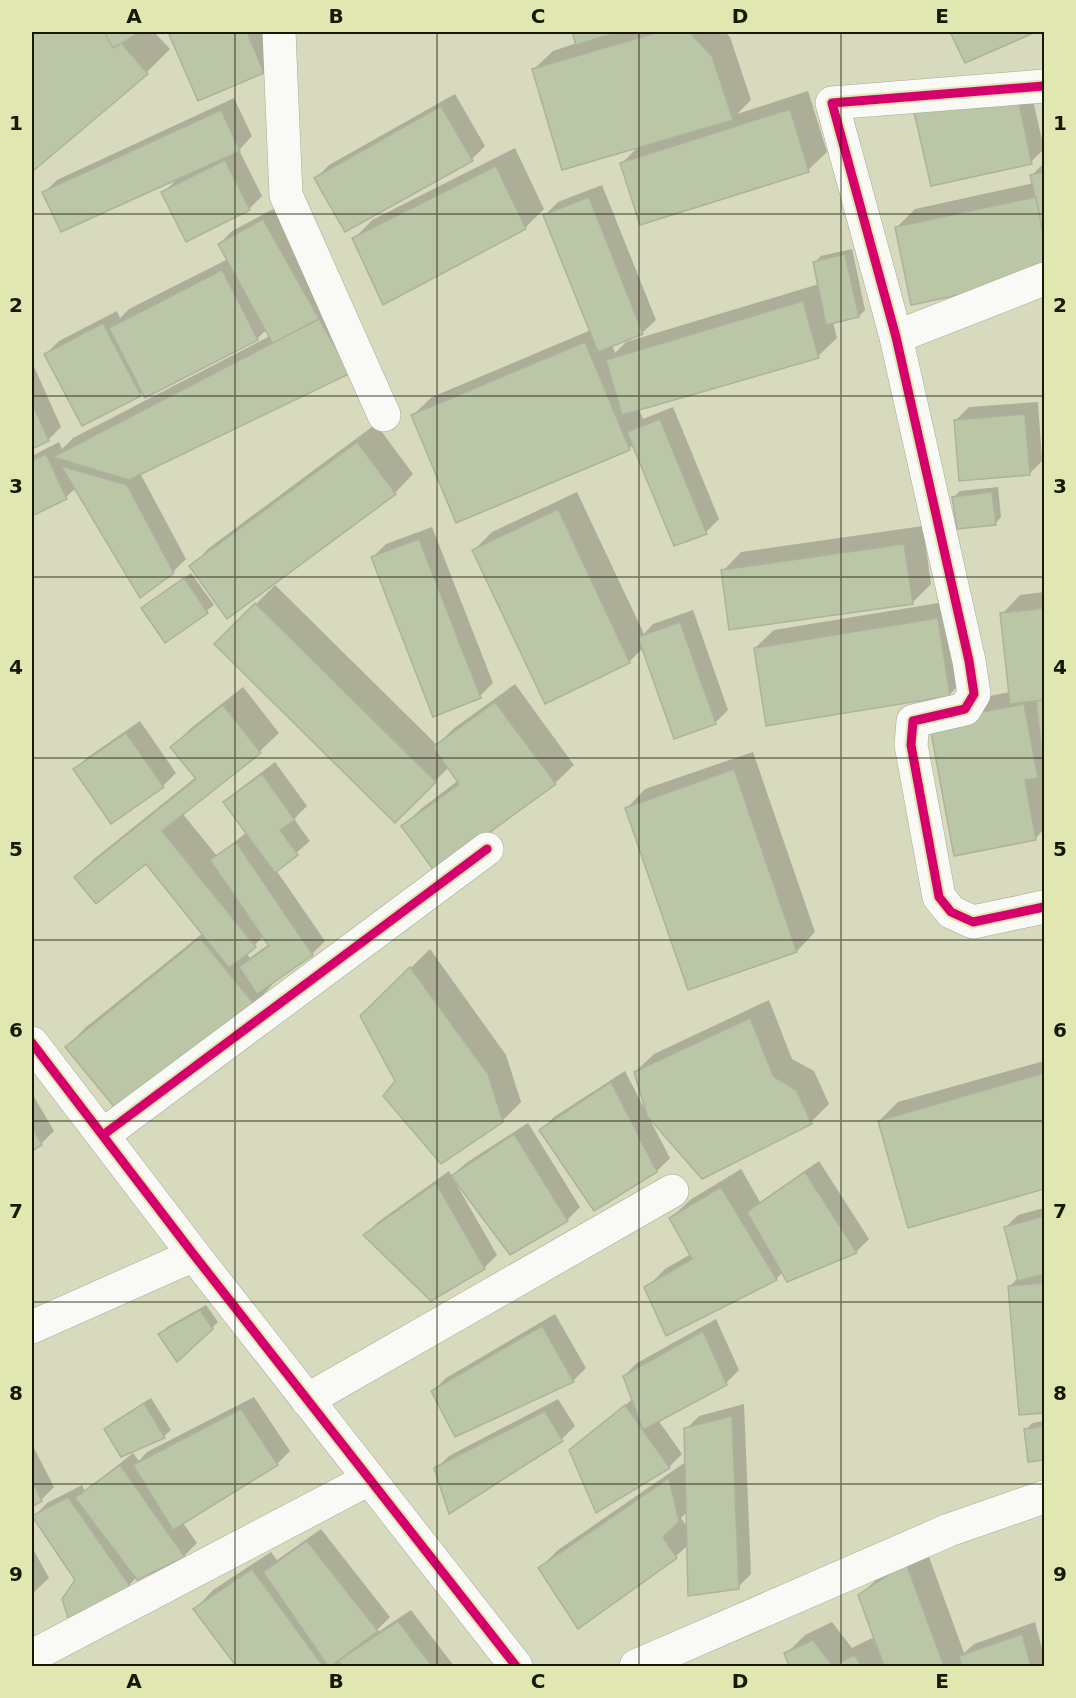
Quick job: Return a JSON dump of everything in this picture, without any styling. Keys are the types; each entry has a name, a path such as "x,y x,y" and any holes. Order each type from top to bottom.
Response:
{"street":[{"path":"279,32 286,195 384,415"},
{"path":"1044,86 832,103 896,337 969,662 974,694 965,709 914,721 911,745 939,897 951,912 973,922 1044,907"},
{"path":"896,337 1044,279"},
{"path":"103,1136 487,849"},
{"path":"32,1043 194,1255 516,1666"},
{"path":"307,1400 672,1191"},
{"path":"32,1327 194,1255"},
{"path":"32,1656 369,1479"},
{"path":"636,1666 949,1530 1044,1497"}],"building":[{"path":"32,32 112,32 148,74 32,172"},
{"path":"104,32 141,32 113,48"},
{"path":"168,32 247,32 264,73 198,101"},
{"path":"572,32 618,32 576,45"},
{"path":"659,32 689,32 712,56 733,120 562,170 532,69"},
{"path":"950,32 1036,32 965,63"},
{"path":"1016,90 1032,164 931,186 914,112"},
{"path":"441,106 473,161 345,232 314,178"},
{"path":"790,109 809,172 640,225 620,163"},
{"path":"221,110 240,151 61,232 42,192"},
{"path":"225,160 250,210 186,242 161,192"},
{"path":"496,166 526,229 383,305 352,238"},
{"path":"1044,172 1044,236 1030,175"},
{"path":"589,197 643,334 598,352 543,215"},
{"path":"1036,197 1044,240 1044,277 911,305 895,227"},
{"path":"263,219 319,319 273,344 218,244"},
{"path":"845,254 859,317 826,325 813,262"},
{"path":"222,270 258,340 145,398 109,328"},
{"path":"803,301 819,358 622,415 606,360"},
{"path":"319,319 351,373 129,480 53,457"},
{"path":"103,323 141,396 82,426 44,354"},
{"path":"585,342 630,450 456,523 411,415"},
{"path":"32,403 49,441 32,449"},
{"path":"1025,414 1030,475 959,481 954,420"},
{"path":"660,419 707,534 674,546 627,432"},
{"path":"357,442 396,494 227,619 189,566"},
{"path":"46,454 67,499 32,516 32,461"},
{"path":"61,466 127,485 174,573 140,598"},
{"path":"992,492 996,525 957,529 952,497"},
{"path":"558,509 630,663 545,704 472,550"},
{"path":"419,539 481,698 433,717 371,557"},
{"path":"904,544 913,604 729,630 721,570"},
{"path":"184,578 208,613 165,643 141,608"},
{"path":"255,603 436,782 395,823 214,644"},
{"path":"1044,608 1044,700 1010,704 1000,613"},
{"path":"938,618 950,696 766,726 754,648"},
{"path":"680,622 716,724 674,739 638,637"},
{"path":"1044,700 1044,769 1036,701"},
{"path":"495,702 556,784 435,872 401,826 459,784 433,747"},
{"path":"1024,704 1038,778 1025,780 1036,840 954,856 929,722"},
{"path":"223,705 261,753 162,831 256,947 229,968 146,864 96,904 74,877 196,779 170,747"},
{"path":"126,733 164,787 111,824 73,769"},
{"path":"734,769 797,952 688,990 625,808"},
{"path":"262,774 295,820 280,830 298,855 275,873 223,802"},
{"path":"236,842 313,955 257,994 239,967 269,946 210,860"},
{"path":"200,938 255,1005 120,1114 65,1047"},
{"path":"410,967 488,1074 503,1122 441,1164 383,1096 395,1081 360,1016"},
{"path":"750,1018 774,1077 796,1090 812,1124 702,1179 647,1116 634,1072"},
{"path":"1044,1073 1044,1189 908,1228 878,1121"},
{"path":"611,1082 657,1172 594,1211 539,1130"},
{"path":"32,1127 42,1145 32,1151"},
{"path":"514,1134 568,1221 510,1255 451,1176"},
{"path":"805,1172 857,1253 787,1282 747,1212"},
{"path":"436,1183 485,1269 431,1301 363,1235"},
{"path":"721,1187 777,1280 666,1336 644,1287 692,1259 669,1218"},
{"path":"1044,1216 1044,1274 1018,1281 1004,1227"},
{"path":"1044,1283 1044,1413 1019,1415 1008,1286"},
{"path":"200,1310 213,1329 177,1362 158,1334"},
{"path":"542,1326 574,1382 455,1437 431,1391"},
{"path":"703,1331 727,1385 643,1430 623,1376"},
{"path":"144,1403 165,1438 121,1457 104,1429"},
{"path":"625,1405 670,1468 596,1513 569,1450"},
{"path":"241,1409 278,1465 173,1530 133,1465"},
{"path":"545,1411 563,1441 449,1514 434,1468"},
{"path":"732,1416 739,1589 688,1596 684,1428"},
{"path":"1044,1426 1044,1460 1028,1462 1024,1429"},
{"path":"120,1465 185,1557 137,1580 75,1498"},
{"path":"669,1478 679,1522 663,1537 677,1558 578,1629 538,1568"},
{"path":"32,1481 42,1501 32,1507"},
{"path":"68,1497 130,1586 71,1627 62,1599 75,1580 32,1516"},
{"path":"307,1541 378,1631 331,1666 328,1666 263,1572"},
{"path":"906,1563 944,1666 884,1666 858,1595"},
{"path":"252,1569 323,1666 236,1666 193,1609"},
{"path":"398,1621 432,1666 343,1666 338,1661"},
{"path":"1022,1634 1031,1666 962,1666 959,1656"},
{"path":"813,1640 833,1666 789,1666 784,1653"},
{"path":"854,1655 862,1666 833,1666"}],"cycle path":[{"path":"1044,86 832,103 896,337 969,661 974,694 965,709 913,721 911,745 939,897 951,912 973,922 1044,907"},
{"path":"103,1135 487,849"},
{"path":"32,1043 194,1255 516,1666"}]}
